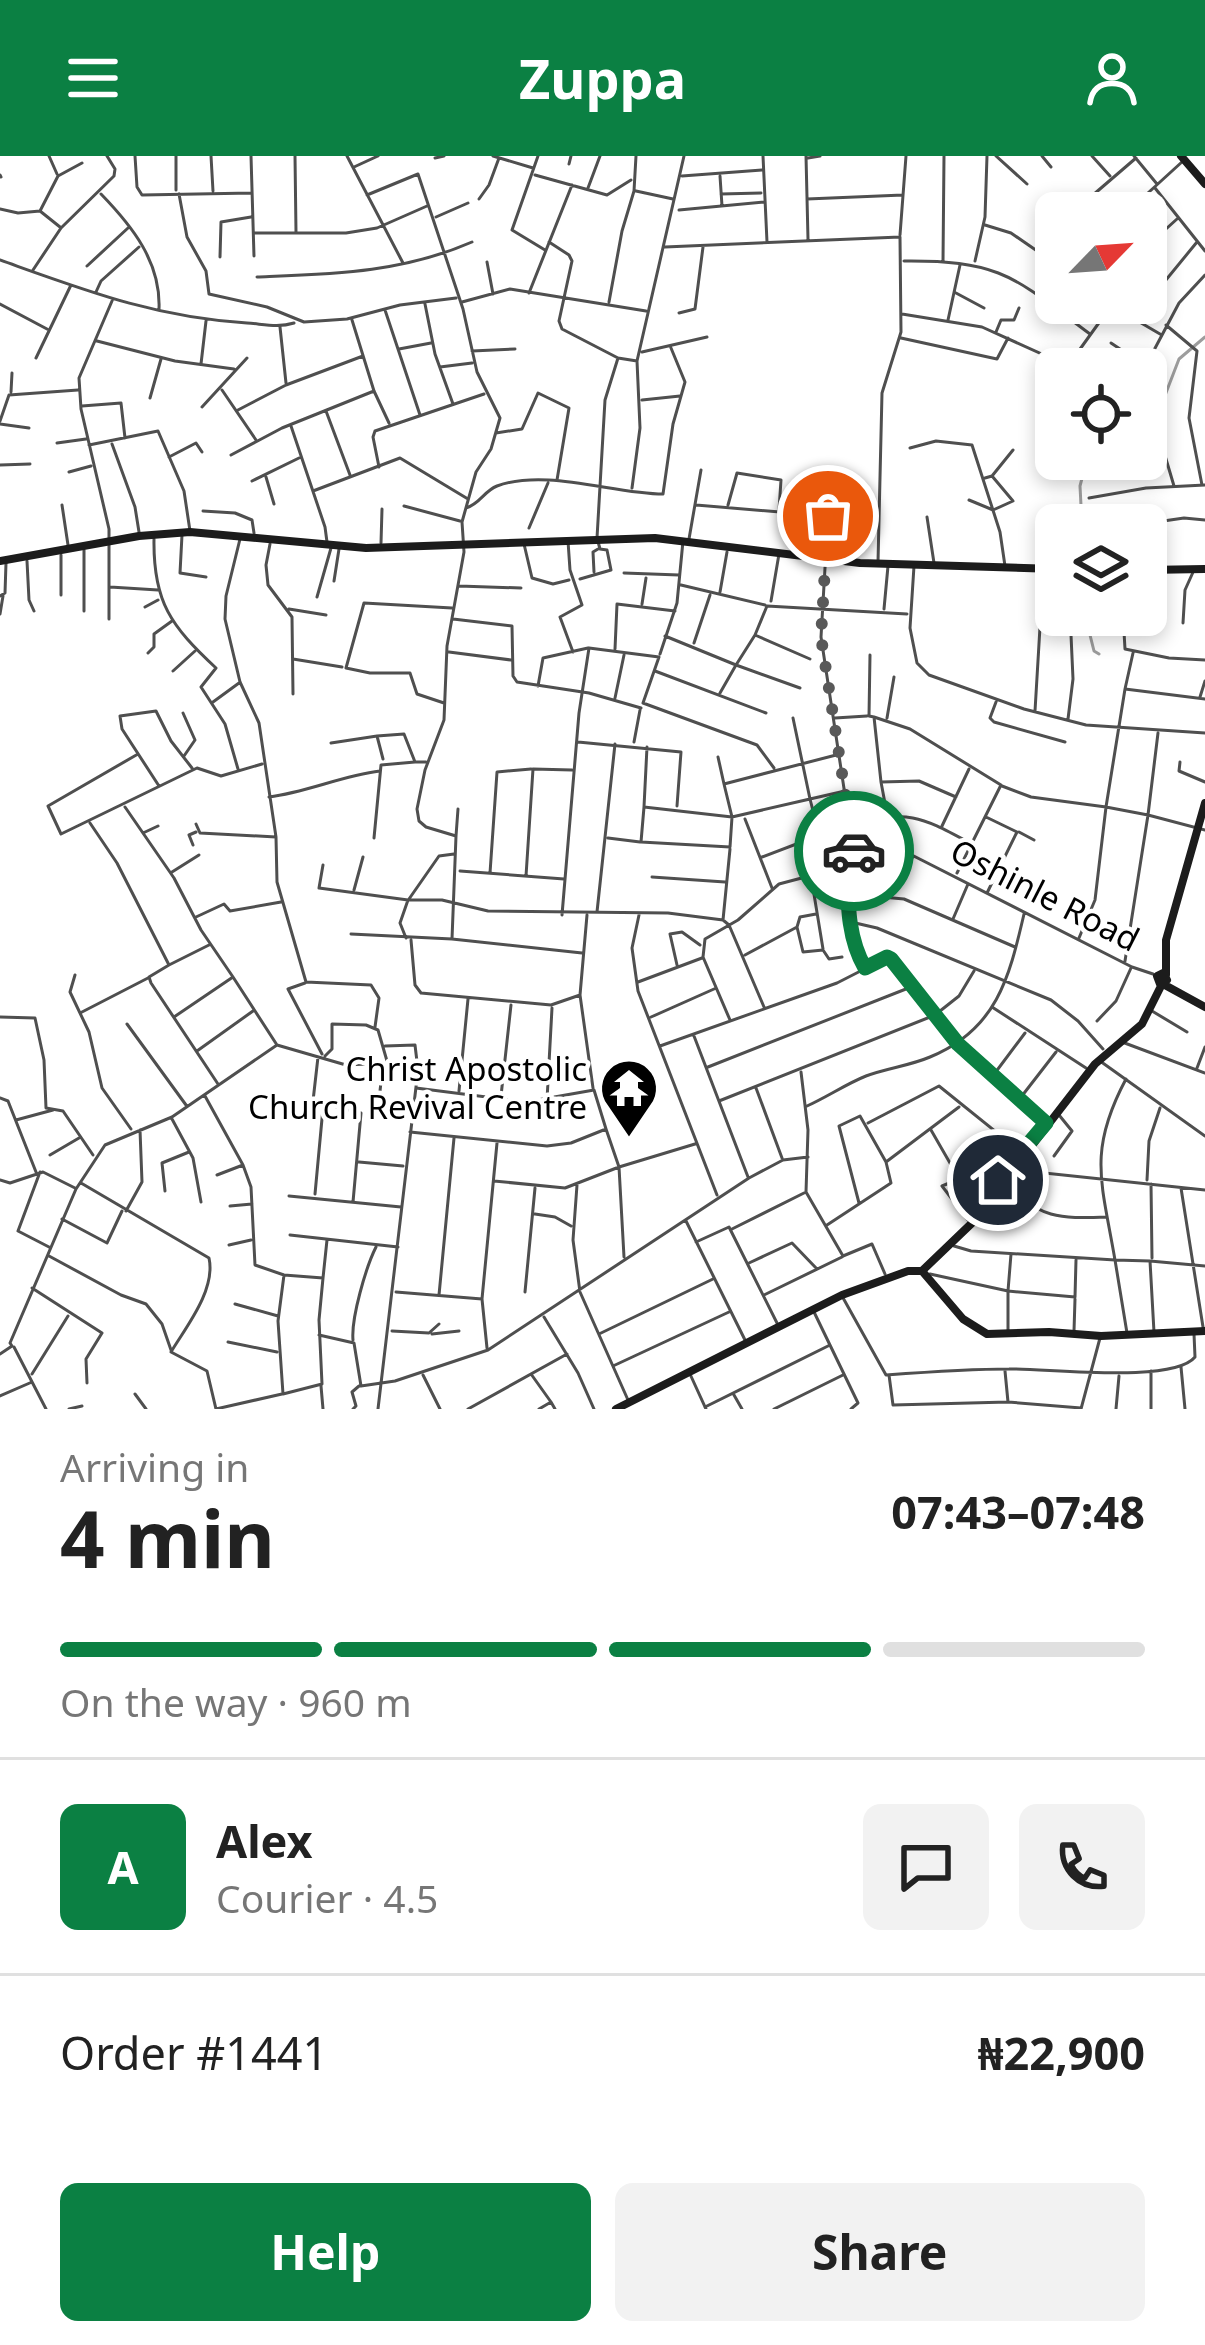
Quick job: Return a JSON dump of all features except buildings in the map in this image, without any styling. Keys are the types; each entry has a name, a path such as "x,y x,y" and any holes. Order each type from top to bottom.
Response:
{"street":[{"path":"49,156 58,176"},
{"path":"33,270 61,228 116,172 107,156"},
{"path":"135,156 139,192 148,196 252,193"},
{"path":"176,156 187,237 206,271 209,294 267,307 297,322"},
{"path":"211,156 213,193"},
{"path":"251,156 254,256"},
{"path":"295,156 296,235"},
{"path":"347,156 404,265"},
{"path":"352,167 378,156"},
{"path":"435,158 444,156"},
{"path":"538,156 512,230 544,250"},
{"path":"569,164 572,156"},
{"path":"587,191 600,156"},
{"path":"632,490 641,400 637,361 684,156"},
{"path":"763,156 767,242"},
{"path":"808,241 806,157 820,156"},
{"path":"884,613 882,394 900,338 906,156"},
{"path":"943,262 944,156"},
{"path":"975,263 984,225 987,156"},
{"path":"996,156 1027,184"},
{"path":"1042,156 1051,167"},
{"path":"1092,156 1112,177"},
{"path":"479,199 489,185 496,157 607,195 633,179"},
{"path":"609,304 634,191 635,157"},
{"path":"1095,192 1135,157 1205,251"},
{"path":"1151,192 1183,158 1203,178"},
{"path":"40,211 58,176 82,163"},
{"path":"680,176 764,170"},
{"path":"367,195 417,174 446,253 474,362 485,394 499,415 462,522 442,729 428,762 418,817 431,830 456,836"},
{"path":"720,174 722,206"},
{"path":"529,293 572,185"},
{"path":"634,191 673,199"},
{"path":"99,192 141,244 158,280 159,311"},
{"path":"721,194 764,192"},
{"path":"807,199 903,195"},
{"path":"744,196 745,205"},
{"path":"679,210 765,202"},
{"path":"435,218 468,203"},
{"path":"255,233 346,233 385,224 428,206"},
{"path":"0,209 40,211 61,228"},
{"path":"220,257 221,222 253,217"},
{"path":"1167,229 1179,218"},
{"path":"984,225 1011,233 1035,250"},
{"path":"87,266 130,227"},
{"path":"665,247 900,237"},
{"path":"257,277 357,274 404,265 472,242"},
{"path":"549,242 572,262 559,321 562,329 618,358 637,361"},
{"path":"1167,279 1197,242"},
{"path":"96,293 103,279 141,244"},
{"path":"680,314 695,308 703,245"},
{"path":"0,260 112,301 206,321 280,326 510,290 649,311"},
{"path":"903,261 975,263 1015,279 1090,334"},
{"path":"487,262 493,294"},
{"path":"948,321 960,263"},
{"path":"1154,348 1179,303 1205,275"},
{"path":"36,358 71,285"},
{"path":"955,292 985,308"},
{"path":"110,619 110,542 79,390 80,371 112,301"},
{"path":"424,302 453,404"},
{"path":"0,304 49,330"},
{"path":"995,333 1001,320 1014,320 1019,308"},
{"path":"384,309 420,415"},
{"path":"900,314 995,333 1035,350"},
{"path":"351,318 374,392 390,424"},
{"path":"201,365 206,321"},
{"path":"1081,348 1096,324"},
{"path":"1143,324 1161,334"},
{"path":"280,326 286,385"},
{"path":"1089,498 1203,485 1189,418 1194,347 1166,326"},
{"path":"640,352 707,338"},
{"path":"900,338 997,359 1008,338"},
{"path":"95,341 161,358 234,369"},
{"path":"398,349 433,343"},
{"path":"1111,343 1118,348"},
{"path":"466,508 497,486 549,481 665,492 673,424 685,382 670,348"},
{"path":"471,351 515,349"},
{"path":"238,410 286,385 363,356"},
{"path":"150,398 161,358"},
{"path":"202,407 247,358"},
{"path":"600,549 605,400 618,358"},
{"path":"439,367 474,362"},
{"path":"12,373 11,394 0,422 28,428"},
{"path":"221,389 256,440"},
{"path":"11,394 79,390"},
{"path":"232,455 291,424 374,392"},
{"path":"380,468 375,431 485,394"},
{"path":"495,433 522,429 538,394 569,407 556,482"},
{"path":"641,400 682,396"},
{"path":"80,406 121,403 125,440"},
{"path":"325,410 350,477"},
{"path":"291,424 333,546 334,580"},
{"path":"57,443 112,442 158,431 186,499 180,573 206,577"},
{"path":"910,448 936,441 968,443 974,448 1005,567"},
{"path":"112,442 135,507 139,536"},
{"path":"167,457 196,443 202,452"},
{"path":"983,479 992,476 1012,451"},
{"path":"252,481 301,457"},
{"path":"313,491 400,458 468,499"},
{"path":"1167,463 1174,488"},
{"path":"0,464 30,464"},
{"path":"69,472 94,465"},
{"path":"633,745 675,610 701,470"},
{"path":"728,508 736,473 782,480 779,512"},
{"path":"265,474 274,504"},
{"path":"992,476 1013,499 993,510"},
{"path":"529,529 549,481"},
{"path":"969,500 993,510"},
{"path":"61,595 62,505"},
{"path":"696,505 828,516 821,644 855,863"},
{"path":"404,506 462,522"},
{"path":"381,548 382,509"},
{"path":"203,511 246,515 252,520 254,536"},
{"path":"927,517 934,565"},
{"path":"1167,520 1205,520"},
{"path":"0,614 2,560 186,532 381,548 597,538 686,540 825,560 1035,568"},
{"path":"240,534 224,605 240,682 259,723 276,838 275,873 306,982"},
{"path":"154,535 160,599 196,650 216,668 201,685 227,729 239,771"},
{"path":"272,538 266,565 268,585 293,621 293,694"},
{"path":"568,540 582,605 560,616 573,652"},
{"path":"523,542 532,578 553,584 595,576 611,569 608,550 592,552 595,576"},
{"path":"316,597 333,546"},
{"path":"83,611 84,548"},
{"path":"719,595 727,552"},
{"path":"720,694 769,603 779,553"},
{"path":"27,559 28,596 34,611"},
{"path":"914,565 908,614 919,668 996,700 1068,721 1205,733"},
{"path":"1167,570 1200,569"},
{"path":"1183,623 1185,590 1200,569"},
{"path":"624,573 681,575"},
{"path":"642,605 646,574"},
{"path":"680,584 769,603 908,614"},
{"path":"458,586 520,588"},
{"path":"108,587 158,590"},
{"path":"693,646 711,594"},
{"path":"145,608 160,599"},
{"path":"346,668 364,603 453,608"},
{"path":"615,651 616,604 675,610"},
{"path":"287,608 326,615"},
{"path":"451,619 512,626 514,680 642,705 757,745 774,769"},
{"path":"148,653 154,647 154,634 173,620"},
{"path":"754,635 810,659"},
{"path":"665,636 800,688"},
{"path":"1035,713 1039,636"},
{"path":"1068,721 1071,636"},
{"path":"1123,636 1123,646 1133,653 1205,660"},
{"path":"562,914 589,648"},
{"path":"538,688 543,658 589,648 659,657"},
{"path":"173,671 196,650"},
{"path":"447,652 514,660"},
{"path":"615,700 624,653"},
{"path":"1079,940 1095,900 1133,653"},
{"path":"870,655 871,717 887,816"},
{"path":"291,658 370,673 410,673 417,694 445,704"},
{"path":"655,671 766,713"},
{"path":"886,720 894,677"},
{"path":"1125,689 1203,699 1205,681"},
{"path":"213,702 240,682"},
{"path":"996,700 990,718 994,722 1065,742"},
{"path":"160,788 118,718 154,710 193,770"},
{"path":"183,713 196,740 184,757"},
{"path":"833,718 871,717 910,729 970,768 1030,797 1148,815 1201,830"},
{"path":"793,718 828,870"},
{"path":"1124,963 1158,731"},
{"path":"331,742 404,734 415,762"},
{"path":"374,838 384,761 376,736"},
{"path":"576,742 683,754 677,808"},
{"path":"596,914 615,744"},
{"path":"641,842 647,747"},
{"path":"138,754 47,808 63,835 193,770 204,768 221,776 264,763"},
{"path":"724,784 840,754"},
{"path":"718,758 732,817 723,920"},
{"path":"384,761 428,762"},
{"path":"1180,762 1179,771 1205,782"},
{"path":"941,827 970,768"},
{"path":"526,876 533,769"},
{"path":"490,873 497,772 574,770"},
{"path":"268,797 380,771"},
{"path":"881,782 919,781 956,797"},
{"path":"955,877 1001,785"},
{"path":"644,807 744,817 847,791"},
{"path":"997,1185 1099,1060 1142,1024 1160,978 1205,802"},
{"path":"124,804 277,1045 346,1065 386,1063 418,1070"},
{"path":"452,939 458,809"},
{"path":"851,825 887,816 918,817 970,844"},
{"path":"730,1020 701,946 704,939 750,911 772,888 744,817"},
{"path":"985,817 1034,841"},
{"path":"90,822 169,965"},
{"path":"196,824 198,832"},
{"path":"141,834 158,826"},
{"path":"193,845 189,835 198,832 276,838"},
{"path":"987,893 1017,832"},
{"path":"760,858 820,835"},
{"path":"606,838 730,847"},
{"name":"Oshinle Road","path":"772,888 896,847 1160,978"},
{"path":"457,854 440,855 407,900 400,920 409,938 418,991 551,1005 580,995"},
{"path":"171,873 199,855"},
{"path":"903,877 914,855"},
{"path":"354,892 363,857"},
{"path":"323,866 319,887 488,911 640,912 723,920 764,1007"},
{"path":"847,866 854,946 865,968"},
{"path":"458,871 566,879"},
{"path":"811,874 823,950 829,959 842,958"},
{"path":"652,877 727,882"},
{"path":"952,920 968,884"},
{"path":"848,894 904,898 1017,948"},
{"path":"195,918 224,904 230,911 283,902"},
{"path":"640,912 632,948 636,982 718,1197"},
{"path":"806,1106 869,1075 929,1058 972,1036 1004,979 1025,912"},
{"path":"817,914 800,917 797,927 803,952 823,950"},
{"path":"587,915 580,995 594,1090 619,1167 624,1258"},
{"path":"851,922 877,928 1058,1005 1103,1049"},
{"path":"743,956 797,927"},
{"path":"678,967 670,934 682,932 701,946"},
{"path":"351,934 582,952"},
{"path":"81,1013 210,944"},
{"path":"636,982 703,957"},
{"path":"660,1046 822,988 889,957 958,1044 1046,1123"},
{"path":"1097,1021 1116,1001 1132,967"},
{"path":"719,1101 935,1016 959,996 975,970"},
{"path":"75,975 70,992 92,1042 102,1088 132,1131"},
{"path":"149,977 218,1084"},
{"path":"172,1018 233,977"},
{"path":"1160,978 1205,1005"},
{"path":"322,1056 288,989 306,982 371,985 379,998 375,1027 385,1046 380,1091"},
{"path":"708,1067 913,986"},
{"path":"649,1018 716,988"},
{"path":"459,1094 468,998"},
{"path":"501,1098 511,1003"},
{"path":"547,1102 551,1005"},
{"path":"992,1007 1086,1068"},
{"path":"196,1052 254,1010"},
{"path":"1148,1010 1187,1032"},
{"path":"616,1409 842,1295 919,1270 953,1246 1086,1068 1148,1010"},
{"path":"0,1017 35,1018 44,1060 45,1105 63,1111 95,1157"},
{"path":"353,1202 360,1111 323,1106 311,1098 322,1056 332,1049 333,1023 375,1027"},
{"path":"127,1024 187,1107"},
{"path":"992,1077 1026,1031"},
{"path":"694,1036 749,1178"},
{"path":"1120,1041 1205,1073"},
{"path":"0,1354 11,1344 62,1219 95,1157 109,1142 172,1117 277,1045"},
{"path":"378,1409 418,1070 415,1045 385,1046"},
{"path":"1196,1070 1205,1047"},
{"path":"1018,1101 1058,1050"},
{"path":"1099,1060 1205,1136"},
{"path":"800,1070 806,1106 806,1192 843,1256"},
{"path":"1126,1079 1102,1130 1101,1180 1127,1336"},
{"path":"755,1086 783,1160"},
{"path":"867,1124 936,1086 1021,1152"},
{"path":"416,1088 547,1102 594,1090"},
{"path":"204,1094 243,1165 252,1204 255,1265 284,1275 323,1278"},
{"path":"0,1098 8,1101 38,1172 76,1189"},
{"path":"314,1197 323,1106"},
{"path":"886,1162 961,1106"},
{"path":"1154,1334 1149,1142 1160,1106"},
{"path":"14,1120 55,1109"},
{"path":"1054,1156 1072,1131 1058,1114"},
{"path":"824,1226 891,1183 886,1162 860,1116 839,1126 859,1203"},
{"path":"172,1117 190,1152 201,1202"},
{"path":"62,1219 107,1243 142,1182 140,1128"},
{"path":"410,1132 561,1145 606,1129"},
{"path":"931,1130 959,1179"},
{"path":"439,1295 454,1136"},
{"path":"50,1155 79,1138"},
{"path":"488,1350 482,1298 497,1141"},
{"path":"493,1181 565,1188 697,1143"},
{"path":"165,1191 162,1163 190,1152"},
{"path":"353,1409 352,1392 361,1386 423,1373 488,1350 749,1178 783,1160 808,1157"},
{"path":"357,1161 406,1167"},
{"path":"217,1175 243,1165"},
{"path":"1013,1170 1205,1190"},
{"path":"0,1180 10,1184 38,1172"},
{"path":"38,1172 18,1231 51,1248"},
{"path":"970,1222 941,1189 959,1179 997,1185 1042,1213 1067,1219 1107,1217"},
{"path":"80,1182 211,1261 196,1310 171,1350"},
{"path":"578,1185 573,1228 580,1292 629,1402"},
{"path":"525,1292 535,1186"},
{"path":"842,1295 881,1372 889,1375 1005,1369 1118,1374 1191,1363 1201,1332 1181,1186"},
{"path":"731,1230 806,1192"},
{"path":"289,1196 403,1207"},
{"path":"535,1202 550,1216"},
{"path":"230,1206 252,1204"},
{"path":"562,1221 575,1208"},
{"path":"533,1214 550,1216 573,1228"},
{"path":"685,1220 747,1345"},
{"path":"919,1270 970,1222"},
{"path":"697,1242 724,1226 731,1230 779,1328"},
{"path":"290,1235 400,1247"},
{"path":"229,1245 253,1240"},
{"path":"323,1409 319,1335 327,1240"},
{"path":"747,1264 792,1243 817,1269"},
{"path":"763,1296 872,1244 887,1279"},
{"path":"361,1386 353,1322 377,1245"},
{"path":"953,1246 1205,1266"},
{"path":"1008,1334 1011,1252"},
{"path":"47,1255 151,1307 172,1354 207,1371 216,1409 322,1384"},
{"path":"1074,1333 1076,1258"},
{"path":"919,1270 1008,1291 1075,1297"},
{"path":"919,1270 973,1328 987,1334 1201,1332"},
{"path":"284,1275 278,1316 284,1394"},
{"path":"599,1334 714,1278"},
{"path":"32,1288 103,1334 86,1359 87,1383"},
{"path":"394,1292 482,1298"},
{"path":"236,1304 278,1316"},
{"path":"814,1311 858,1403 850,1409"},
{"path":"613,1366 731,1312"},
{"path":"0,1386 2,1395 32,1378 70,1314"},
{"path":"543,1316 594,1409"},
{"path":"430,1333 439,1324"},
{"path":"390,1331 439,1336 459,1331"},
{"path":"319,1335 354,1343"},
{"path":"889,1375 893,1406 1008,1402 1081,1408 1101,1336"},
{"path":"2,1338 11,1344 46,1409"},
{"path":"228,1342 279,1352"},
{"path":"689,1373 706,1408 830,1345"},
{"path":"468,1409 567,1354"},
{"path":"1181,1366 1185,1409"},
{"path":"1005,1369 1008,1402"},
{"path":"1151,1369 1151,1409"},
{"path":"423,1373 440,1409"},
{"path":"531,1374 555,1409"},
{"path":"774,1409 845,1374"},
{"path":"1116,1409 1118,1374"},
{"path":"734,1393 742,1409"},
{"path":"135,1394 146,1409"},
{"path":"256,1401 259,1409"},
{"path":"538,1409 551,1402"},
{"path":"69,1409 82,1406"}],"waterway":[{"path":"1167,390 1179,359 1205,337"},
{"path":"1081,504 1082,480"},
{"path":"1090,636 1099,654"}],"way so far":[{"path":"828,516 821,637 854,851"}],"place":[{"name":"Christ Apostolic Church Revival Centre","path":"629,1139"}],"route":[{"path":"854,851 855,863 847,866 848,902 854,946 865,968 891,959 958,1044 1046,1123 998,1180"}]}
